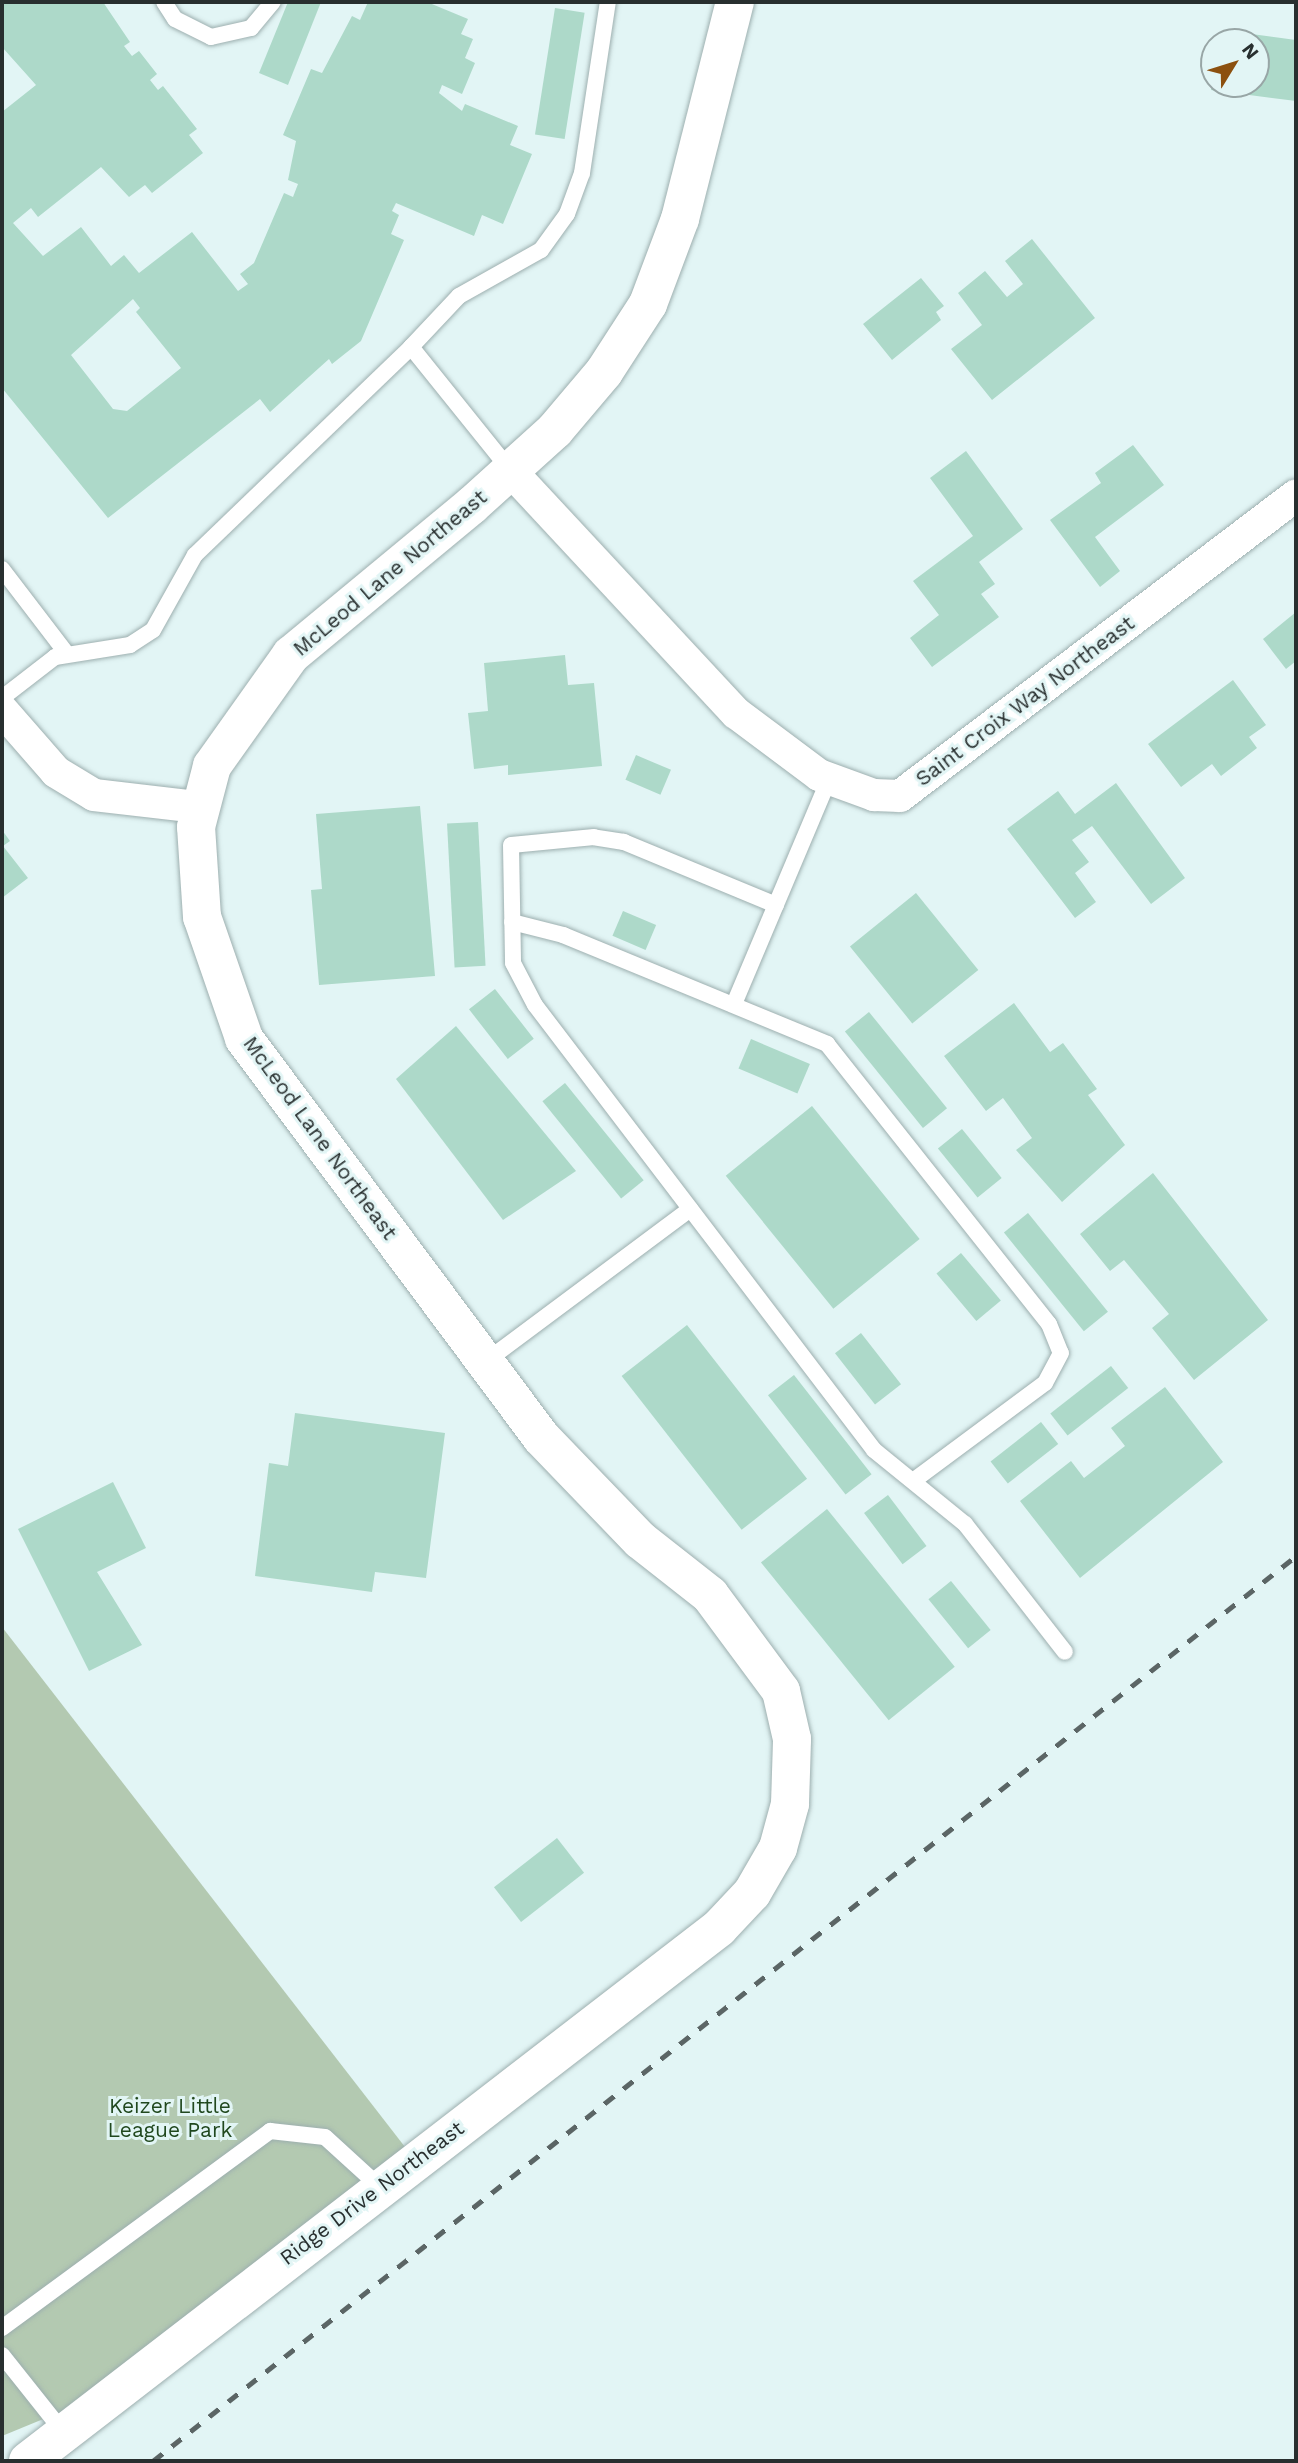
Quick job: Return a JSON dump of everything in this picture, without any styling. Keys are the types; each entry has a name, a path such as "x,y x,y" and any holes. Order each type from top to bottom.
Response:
{"street":[{"name":"McLeod Lane Northeast","path":"719,1928 752,1893 778,1848 790,1804 792,1739 780,1691 710,1595 640,1540 559,1455 485,1362 244,1038 202,917 198,807 212,766 291,655 510,470 604,372 648,304 680,219 735,2"},
{"name":"Saint Croix Way Northeast","path":"510,470 736,713 829,779 874,795 900,796 1296,495"},
{"path":"2,710 56,772 94,795 198,807"},
{"name":"Ridge Drive Northeast","path":"28,2461 719,1928"}],"lane":[{"path":"164,2 175,19 211,37 251,28 272,2"},
{"path":"2,698 67,654 130,645 153,630 195,555 411,347 459,296 541,250 567,214 582,173 608,2"},
{"path":"411,347 510,470"},
{"path":"2,569 67,654"},
{"path":"734,1004 829,779"},
{"path":"776,905 624,842 594,837 511,845 513,963 535,1005 874,1450 965,1524 1065,1652"},
{"path":"512,922 563,935 827,1044 1058,1338 1061,1353 1045,1382 913,1481"},
{"path":"485,1362 690,1209"},
{"path":"2,2328 270,2131 325,2137 380,2187"},
{"path":"2,2355 64,2433"}],"green space":[{"name":"Keizer Little League Park","path":"2,1627 405,2147 75,2406 2,2436"}],"building":[{"path":"2,2 103,2 130,42 124,46 132,56 139,51 157,74 150,80 158,90 163,86 197,129 189,135 203,153 152,193 145,185 129,197 101,167 38,217 31,208 13,223 43,256 81,227 111,266 124,255 139,273 192,232 238,291 248,284 240,274 254,263 284,193 293,197 298,184 288,180 296,141 283,135 311,69 322,73 352,16 360,20 368,2 427,2 468,19 461,34 473,39 465,58 475,63 462,94 442,85 439,93 462,111 465,104 518,126 510,145 532,154 503,224 482,215 474,236 396,203 392,211 399,215 391,234 404,240 361,341 332,364 329,359 270,412 260,399 108,518 2,388 2,112 36,85 2,47","holes":["133,299 140,308 136,312 181,368 127,411 113,409 71,355"]},
{"path":"288,2 321,2 288,85 259,73"},
{"path":"555,8 585,13 565,139 535,134"},
{"path":"1270,36 1296,40 1296,101 1270,98"},
{"path":"1032,239 1095,318 992,400 951,349 982,325 958,293 985,271 1007,297 1023,284 1005,261"},
{"path":"921,278 944,306 936,312 941,320 892,360 863,324"},
{"path":"1133,445 1164,485 1095,537 1120,571 1100,587 1050,520 1101,483 1095,473"},
{"path":"966,451 1023,529 979,562 995,584 981,594 999,617 932,667 910,638 939,615 913,581 973,536 930,478"},
{"path":"1296,612 1296,661 1286,669 1263,639"},
{"path":"565,655 568,685 594,683 602,766 508,775 508,765 474,769 468,713 488,711 484,663"},
{"path":"1233,680 1266,725 1249,737 1257,748 1221,776 1212,764 1181,787 1148,744"},
{"path":"636,755 671,770 660,795 625,780"},
{"path":"1116,783 1185,878 1151,904 1092,826 1072,840 1089,862 1075,873 1096,902 1075,918 1007,829 1058,791 1075,814"},
{"path":"420,806 435,976 319,985 311,890 322,889 316,814"},
{"path":"478,822 486,966 455,967 447,824"},
{"path":"2,830 10,841 3,846 28,878 2,898"},
{"path":"916,893 978,970 912,1023 850,946"},
{"path":"623,911 656,925 646,950 612,936"},
{"path":"495,989 534,1039 508,1059 469,1009"},
{"path":"1014,1003 1050,1052 1063,1043 1097,1089 1088,1095 1125,1145 1062,1202 1016,1150 1032,1138 1003,1098 986,1111 944,1056"},
{"path":"869,1012 947,1108 923,1128 845,1032"},
{"path":"456,1026 576,1171 503,1220 396,1079"},
{"path":"751,1039 810,1064 797,1093 738,1068"},
{"path":"565,1083 644,1180 621,1198 542,1101"},
{"path":"812,1106 920,1239 833,1309 726,1176"},
{"path":"962,1129 1002,1178 978,1197 938,1149"},
{"path":"1153,1173 1268,1320 1194,1380 1152,1328 1169,1314 1124,1260 1110,1271 1080,1234"},
{"path":"1028,1213 1108,1312 1084,1331 1004,1233"},
{"path":"961,1253 1001,1300 976,1321 936,1274"},
{"path":"687,1325 807,1479 742,1530 622,1376"},
{"path":"861,1333 901,1384 875,1405 835,1353"},
{"path":"1111,1366 1128,1388 1068,1435 1050,1413"},
{"path":"794,1375 872,1474 846,1495 768,1395"},
{"path":"1165,1387 1223,1462 1080,1578 1020,1501 1071,1461 1084,1478 1125,1446 1111,1428"},
{"path":"295,1413 445,1433 426,1578 375,1572 372,1592 255,1576 269,1463 288,1466"},
{"path":"1041,1422 1058,1444 1008,1483 991,1461"},
{"path":"113,1482 146,1548 97,1572 142,1645 89,1671 18,1529"},
{"path":"888,1495 927,1546 903,1564 864,1513"},
{"path":"827,1509 955,1667 889,1720 761,1562"},
{"path":"951,1581 991,1630 968,1648 928,1599"},
{"path":"557,1838 584,1873 521,1922 494,1887"}],"railway":[{"path":"153,2461 1296,1556"}]}
